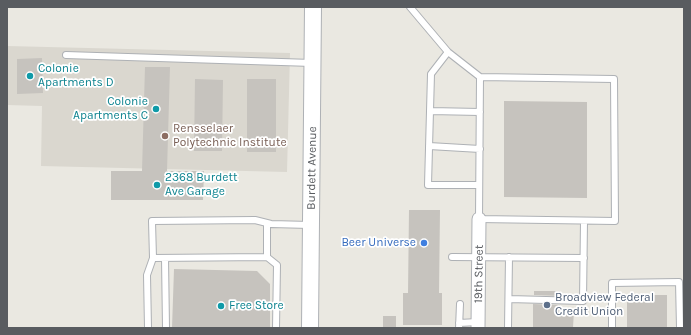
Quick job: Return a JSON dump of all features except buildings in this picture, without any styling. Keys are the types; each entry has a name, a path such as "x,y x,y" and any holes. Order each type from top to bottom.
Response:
{"street":[{"name":"Burdett Avenue","path":"310,328 313,7"},
{"name":"19th Street","path":"478,325 479,219"}],"lane":[{"path":"410,7 448,52 480,77 614,79 615,221 479,219 480,77"},
{"path":"448,52 431,74 428,185 480,185"},
{"path":"66,55 313,64"},
{"path":"430,112 480,112"},
{"path":"429,146 480,148"},
{"path":"148,328 147,276 153,258 152,221 255,220 267,224 311,225"},
{"path":"509,299 583,301 584,221"},
{"path":"267,224 267,257"},
{"path":"452,256 584,258"},
{"path":"153,258 267,257 277,265 276,328"},
{"path":"508,328 509,257"},
{"path":"165,258 166,328"},
{"path":"612,328 612,283 679,282 680,328"},
{"path":"460,304 459,325 478,325"}],"shaded area":[{"name":"Rensselaer Polytechnic Institute","path":"7,46 290,53 287,172 41,166 42,106 7,105"}],"place":[{"name":"Colonie Apartments D","path":"30,76"},
{"name":"Colonie Apartments C","path":"156,109"},
{"name":"Rensselaer Polytechnic Institute","path":"165,136"},
{"name":"2368 Burdett Ave Garage","path":"157,185"},
{"name":"Beer Universe","path":"424,243"},
{"name":"Broadview Federal Credit Union","path":"547,305"},
{"name":"Free Store","path":"221,306"}]}
